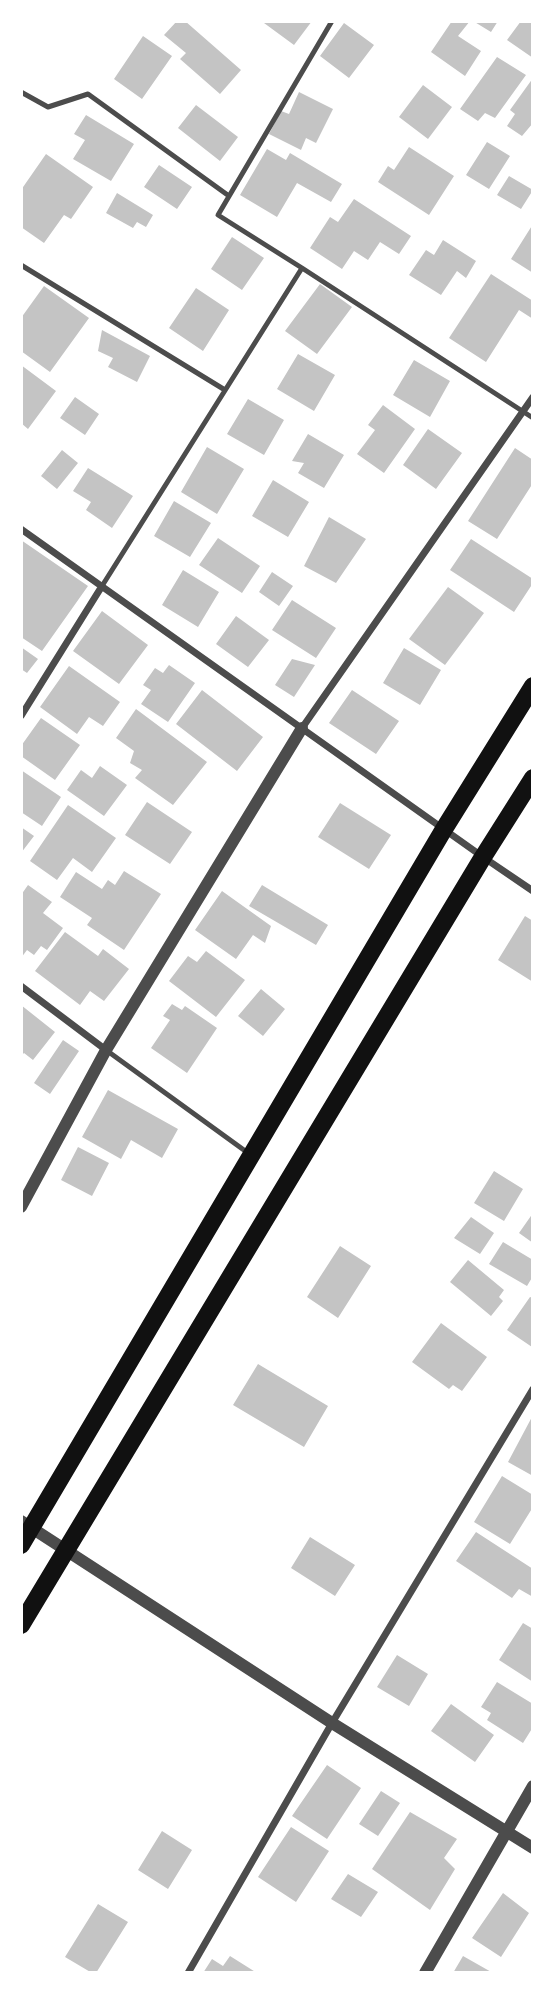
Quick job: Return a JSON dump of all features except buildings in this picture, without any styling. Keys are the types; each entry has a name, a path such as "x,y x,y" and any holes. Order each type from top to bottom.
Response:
{"main road":[{"path":"21,1545 26,1524 533,686"},
{"path":"21,1625 533,778"}],"street":[{"path":"21,1207 106,1050 302,728 533,397"},
{"path":"21,529 533,891"},
{"path":"21,716 102,586"},
{"path":"21,986 106,1050"},
{"path":"188,1973 332,1723 533,1389"},
{"path":"26,1524 332,1723 533,1848"},
{"path":"425,1973 533,1786"}],"lane":[{"path":"332,21 218,215 533,418"},
{"path":"21,92 48,107 88,94 229,196"},
{"path":"21,265 225,390"},
{"path":"102,586 302,268"},
{"path":"106,1050 250,1154"}]}
